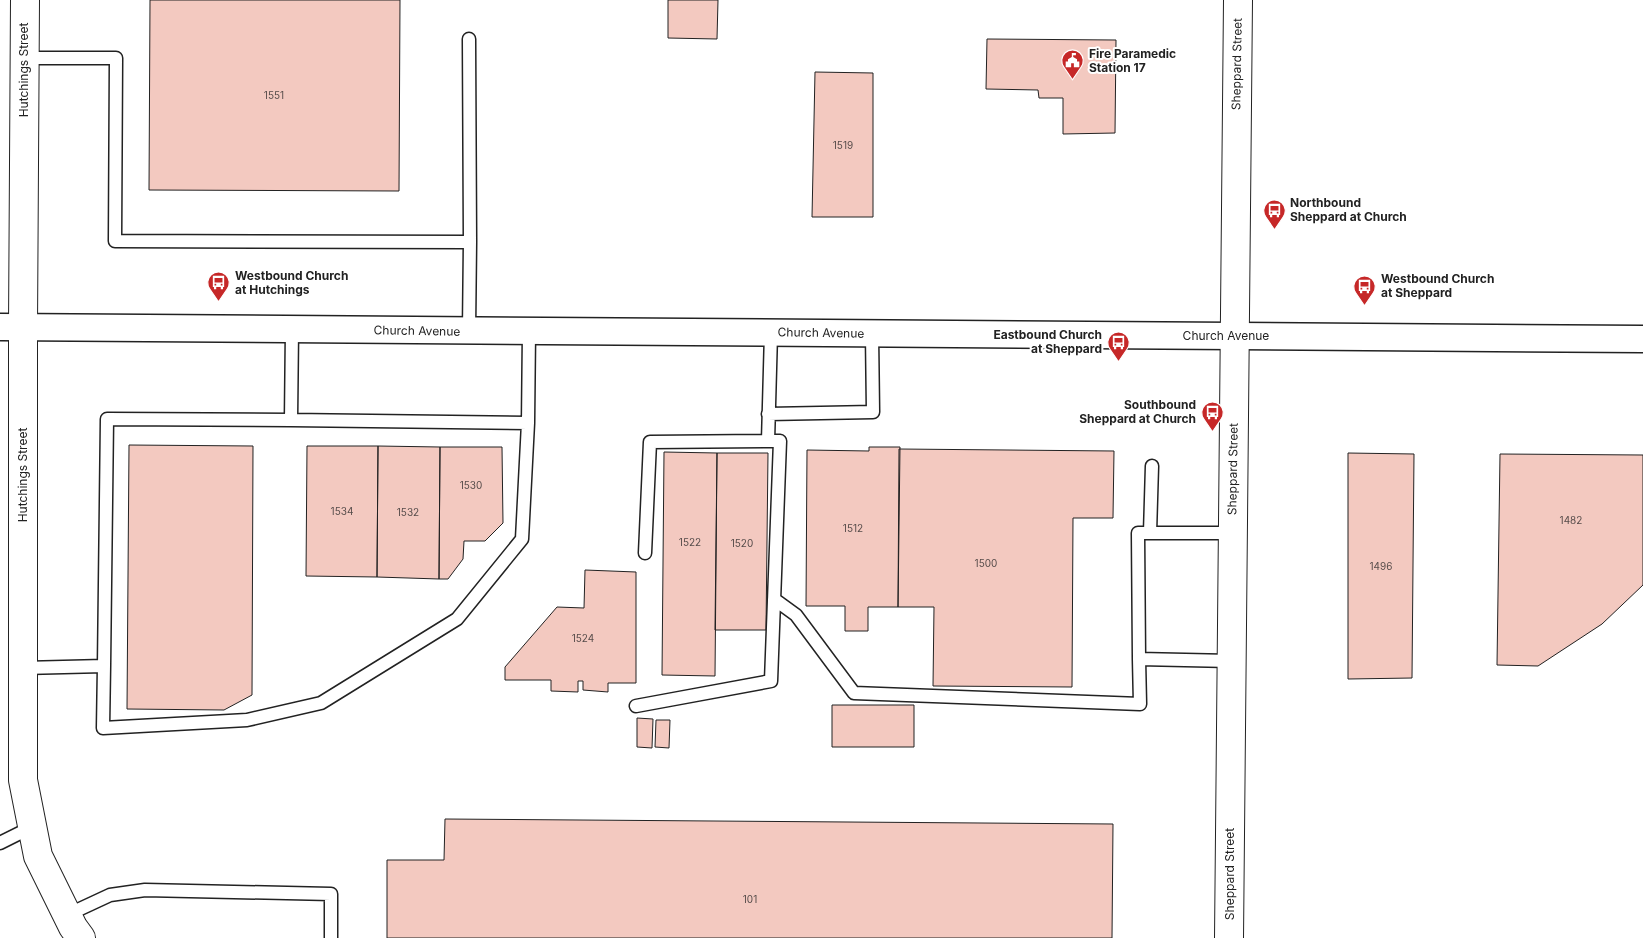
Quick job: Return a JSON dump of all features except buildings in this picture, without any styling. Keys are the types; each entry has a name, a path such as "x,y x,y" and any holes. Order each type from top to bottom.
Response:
{"street":[{"name":"Hutchings Street","path":"25,0 11,327 23,668 23,780 38,856 74,927"},
{"name":"Sheppard Street","path":"1229,938 1238,0"},
{"name":"Church Avenue","path":"11,327 1643,339"}],"lane":[{"path":"469,39 469,331"},
{"path":"24,58 116,58 115,241 470,242"},
{"path":"290,420 292,330"},
{"path":"528,423 107,419 103,728 247,720 321,703 457,619 522,539 528,423 529,332"},
{"path":"768,441 771,333"},
{"path":"768,414 873,412 872,334"},
{"path":"636,706 770,681 780,441 650,442 645,553"},
{"path":"1150,533 1152,466"},
{"path":"774,599 796,615 854,693 1140,704 1138,533 1232,533"},
{"path":"1139,659 1231,660"},
{"path":"23,668 104,666"},
{"path":"0,843 32,827"},
{"path":"74,927 110,895 145,890 331,894 331,938"}],"place":[{"name":"Fire Paramedic Station 17","path":"1073,80"},
{"name":"Northbound Sheppard at Church","path":"1274,229"},
{"name":"Westbound Church at Hutchings","path":"219,302"},
{"name":"Westbound Church at Sheppard","path":"1365,305"},
{"name":"Eastbound Church at Sheppard","path":"1118,361"},
{"name":"Southbound Sheppard at Church","path":"1212,431"}]}
